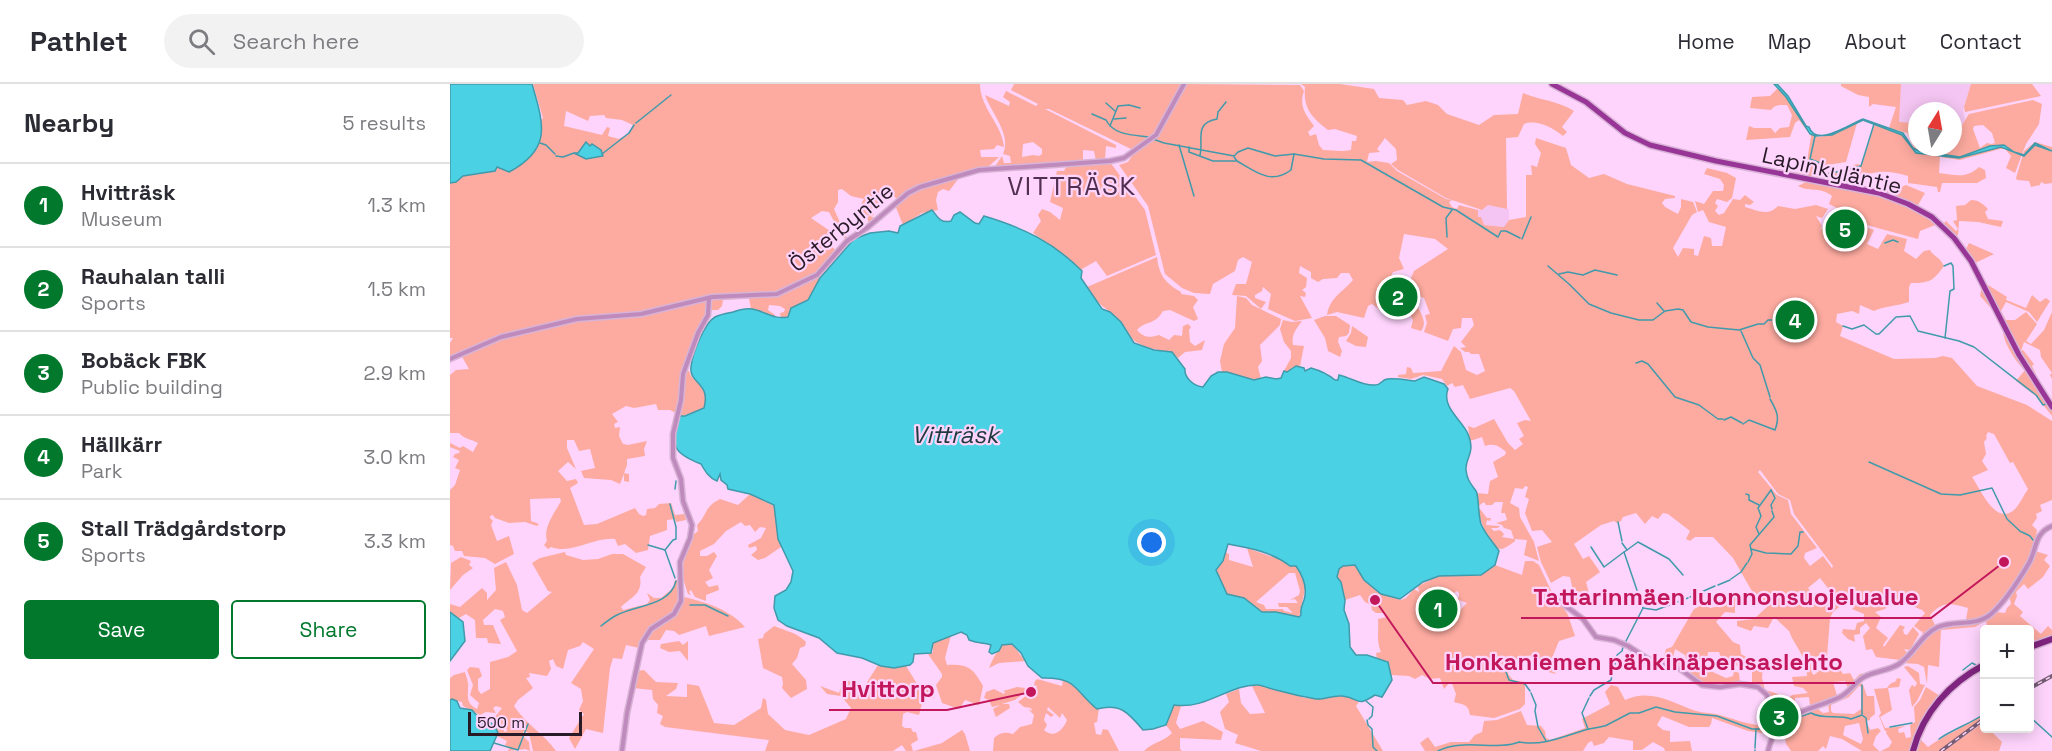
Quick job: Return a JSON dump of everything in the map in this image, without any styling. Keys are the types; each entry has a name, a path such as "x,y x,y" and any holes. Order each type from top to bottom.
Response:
{"highway":[{"path":"2034,646 2052,639"},
{"path":"1913,751 1923,724 1940,700 1960,680 1980,668"}],"main road":[{"name":"Lapinkyläntie","path":"1552,84 1586,102 1625,132 1650,145 1716,161 1869,191 1900,200 1923,212 1945,228 1968,255 2019,355 2052,407"}],"street":[{"name":"Österbyntie","path":"450,359 501,337 561,322 641,314 709,298 777,294 812,278 824,268 847,241 868,227 908,193 920,187 974,171 1124,158 1160,130 1184,84"},
{"path":"622,751 627,713 642,643 651,630 674,614 682,598 680,562 691,536 692,525 684,501 681,479 673,458 673,434 681,400 683,377 698,333 708,315 709,298"},
{"path":"1768,751 1772,736 1792,715 1842,695 1863,677 1888,670 1903,661 1934,629 1949,624 1978,622 1992,613 2028,564 2040,535 2052,526"},
{"path":"1558,602 1583,619 1596,637 1614,640 1628,646 1654,663 1680,669 1702,686 1720,687 1740,684 1761,689 1767,694 1778,728"}],"shaded area":[{"path":"533,84 980,84 983,101 999,131 1004,147 997,145 994,149 980,150 981,157 999,157 987,168 930,182 898,200 892,194 886,194 882,205 872,206 874,215 870,216 860,212 859,208 864,199 851,196 842,189 838,190 838,202 834,209 847,238 843,238 829,212 822,211 811,218 833,233 828,242 837,252 846,244 848,245 820,278 808,300 785,318 781,318 780,313 785,309 780,306 769,305 768,310 775,315 775,318 751,309 749,298 723,300 718,310 710,310 709,306 684,370 689,371 704,389 706,400 704,409 682,416 670,410 658,410 656,404 634,408 626,406 612,414 618,422 614,424 615,428 620,427 619,436 623,444 647,441 644,449 645,456 627,459 624,473 629,474 629,482 624,481 624,474 620,484 611,480 584,478 581,471 595,468 590,449 579,451 574,440 567,440 567,448 576,469 568,462 558,471 567,481 576,479 578,483 570,488 584,525 597,524 635,508 643,516 646,515 647,509 655,508 659,504 671,503 675,515 685,514 686,520 676,522 675,519 667,520 667,530 650,536 648,550 636,553 625,544 618,546 615,539 567,549 551,547 548,549 544,545 547,541 547,531 561,501 560,498 530,499 531,521 539,524 537,526 525,522 509,523 493,515 490,516 497,541 509,536 514,554 495,564 485,558 464,556 462,551 455,551 450,545 450,490 455,485 460,470 455,468 459,460 453,457 460,451 450,447 450,443 460,448 463,446 473,452 478,443 459,433 450,433 450,375 456,370 469,369 461,355 450,361 450,343 453,338 450,338 450,183 456,182 463,176 480,174 500,167 543,118","holes":["566,111 588,121 590,116 604,115 606,118 622,120 633,125 628,134 619,139 608,136 610,128 607,127 602,135 564,126"]},
{"path":"1014,84 1182,84 1158,129 1147,140 1131,149 1045,109 1116,145 1116,148 1106,146 1105,159 1096,161 1094,151 1083,150 1083,162 994,168 1002,156 1004,163 1011,163 1010,156 1003,154 1005,139 1003,131 985,95 1009,106 1010,102 1003,97 1006,91 1036,106 1038,104 1011,90","holes":["1033,142 1042,149 1042,154 1039,156 1022,157 1023,144"]},
{"path":"1187,84 1300,85 1304,91 1302,101 1304,110 1314,126 1308,132 1310,136 1316,134 1323,150 1340,151 1351,150 1352,141 1356,141 1357,136 1335,129 1328,130 1317,121 1309,112 1305,101 1305,87 1301,84 1340,84 1374,89 1379,98 1403,100 1407,105 1426,101 1438,105 1447,114 1479,125 1494,115 1518,114 1523,93 1574,111 1562,127 1567,132 1563,136 1545,125 1529,123 1524,124 1518,137 1506,138 1507,209 1488,205 1482,210 1452,200 1449,202 1457,209 1459,205 1478,210 1478,217 1481,217 1484,225 1504,227 1509,220 1526,217 1526,175 1532,175 1531,165 1537,167 1541,153 1535,144 1536,138 1566,148 1571,165 1589,178 1604,174 1627,184 1675,196 1675,198 1665,199 1662,203 1678,214 1681,199 1693,202 1697,212 1692,215 1673,248 1678,257 1683,248 1694,249 1694,255 1698,256 1704,236 1711,238 1712,246 1722,246 1726,227 1709,222 1703,210 1698,212 1695,201 1704,204 1713,191 1723,191 1724,185 1720,179 1704,174 1707,168 1736,178 1732,198 1727,202 1717,199 1715,203 1718,206 1715,211 1719,215 1724,213 1733,199 1740,200 1745,195 1754,202 1750,205 1745,204 1745,207 1762,212 1770,211 1778,206 1795,209 1816,205 1828,209 1822,218 1816,216 1822,226 1819,231 1823,227 1839,235 1838,239 1848,244 1855,237 1860,225 1874,230 1867,244 1878,249 1887,234 1907,239 1904,251 1916,259 1924,251 1930,250 1944,266 1930,280 1911,283 1909,302 1874,311 1860,305 1859,314 1852,311 1837,314 1836,322 1843,326 1840,336 1894,359 1943,356 1952,358 1977,386 2027,405 2052,421 2052,500 2040,505 2042,511 2036,514 2037,518 2032,525 2037,530 2036,536 2044,528 2036,539 2027,565 1996,607 1983,617 1966,620 1968,608 1951,604 1943,605 1930,615 1935,625 1932,626 1948,621 1953,622 1924,635 1922,633 1924,631 1914,626 1925,613 1922,610 1894,598 1885,609 1875,612 1881,617 1876,628 1888,638 1884,647 1900,625 1905,627 1904,634 1907,635 1913,627 1919,634 1910,650 1904,649 1908,654 1900,660 1876,657 1872,649 1866,650 1863,636 1870,628 1866,623 1860,628 1860,634 1854,635 1855,642 1842,633 1843,629 1855,630 1857,623 1864,621 1864,614 1852,609 1854,607 1848,600 1833,612 1830,618 1827,657 1810,662 1812,673 1814,675 1819,671 1838,666 1843,674 1850,673 1854,680 1860,674 1870,672 1858,680 1857,678 1849,690 1845,681 1833,682 1837,696 1798,711 1797,709 1810,706 1809,697 1795,698 1795,708 1790,699 1786,702 1771,696 1767,699 1760,691 1765,692 1766,690 1789,698 1792,695 1808,693 1803,688 1794,686 1792,677 1807,676 1806,662 1789,631 1774,617 1768,628 1754,626 1751,631 1737,626 1737,621 1754,619 1768,606 1750,595 1753,593 1733,558 1713,537 1695,537 1690,541 1686,539 1690,531 1668,514 1663,513 1658,519 1652,516 1645,524 1636,513 1623,517 1617,523 1614,521 1601,525 1574,544 1583,559 1589,556 1600,572 1586,582 1590,597 1575,601 1570,577 1563,576 1551,583 1541,562 1537,547 1552,542 1542,530 1532,531 1525,513 1529,499 1525,497 1528,487 1515,488 1510,503 1519,508 1520,517 1534,542 1539,561 1524,555 1527,540 1515,539 1502,549 1493,545 1477,509 1480,509 1487,518 1491,518 1490,521 1487,520 1486,525 1500,526 1491,528 1494,531 1500,530 1504,534 1502,537 1514,539 1511,530 1496,523 1507,520 1505,513 1501,513 1503,502 1486,505 1484,502 1477,507 1476,493 1488,494 1490,481 1498,477 1493,462 1506,452 1496,446 1485,446 1482,437 1470,441 1468,426 1474,428 1494,419 1508,443 1515,450 1523,444 1519,439 1524,436 1517,423 1525,420 1531,421 1514,391 1510,388 1470,399 1463,385 1455,387 1452,383 1447,386 1442,379 1423,375 1411,379 1398,377 1398,375 1406,374 1407,367 1411,368 1413,373 1441,371 1454,346 1461,352 1466,370 1477,375 1485,371 1479,354 1471,354 1460,348 1466,347 1461,342 1474,325 1472,318 1462,318 1461,328 1453,329 1448,341 1424,332 1427,323 1425,315 1430,314 1424,298 1412,294 1405,296 1401,291 1409,283 1414,271 1448,249 1435,239 1404,234 1399,258 1404,269 1393,272 1391,277 1394,282 1387,286 1388,293 1391,293 1393,298 1381,301 1382,309 1380,310 1372,304 1368,306 1364,318 1337,312 1327,315 1334,299 1353,280 1349,273 1341,273 1337,278 1323,279 1318,282 1311,278 1311,272 1300,266 1299,273 1307,278 1306,287 1302,290 1306,293 1305,297 1300,296 1312,318 1295,321 1268,309 1271,294 1263,287 1262,291 1255,295 1255,298 1266,302 1261,309 1246,296 1232,295 1236,284 1246,284 1252,262 1243,257 1238,260 1235,271 1213,284 1210,294 1194,293 1182,288 1165,274 1148,206 1119,165 1128,162 1136,150 1157,136","holes":["1385,138 1396,149 1397,160 1391,164 1452,200 1446,199 1397,171 1389,163 1367,162 1369,153 1380,152 1377,149","1988,432 1994,434 2028,489 2017,507 2008,514 2001,514 1989,504 1972,477 1988,470 1982,461 1986,454 1984,442","1760,470 1778,494 1790,500 1794,514 1833,566 1832,568 1823,556 1810,566 1804,558 1805,553 1817,548 1791,514 1788,500 1777,495 1758,472","1820,578 1835,597 1822,607 1808,588"]},
{"path":"1841,84 1901,84 1899,122 1908,122 1908,135 1889,128 1896,107 1873,104 1869,107 1869,97 1858,95"},
{"path":"1901,84 1971,84 1963,110 1965,120 1962,125 1962,102 1908,102 1908,123 1898,122"},
{"path":"1971,84 2032,84 2041,96 1965,112 1964,107"},
{"path":"1778,88 1810,133 1818,137 1832,135 1857,123 1846,162 1827,165 1827,171 1823,172 1821,180 1762,167 1805,174 1811,136 1799,120 1795,123 1790,137 1746,140 1749,126 1771,128 1775,133 1780,128 1789,127 1792,115 1787,105 1776,106 1771,110 1750,108 1752,97 1770,96"},
{"path":"2033,100 2042,104 2039,124 2026,144 2015,173 2006,168 2011,156 2005,149 2000,149 1960,160 1940,157 1939,173 1965,175 1979,167 1985,170 1986,178 1977,183 1942,183 1940,192 1937,187 1908,183 1908,176 1895,173 1877,172 1859,179 1860,185 1891,192 1906,185 1925,193 1918,205 1944,223 1946,221 1956,231 1958,229 1953,221 1957,220 1956,206 1965,205 1971,200 1983,204 1988,209 1985,212 1988,219 2003,221 2001,227 1959,221 1958,235 1955,236 1925,212 1894,197 1824,180 1824,173 1849,169 1856,164 1862,165 1874,125 1902,135 1908,143 1908,156 1962,156 1962,125 1969,114","holes":["1983,125 1992,133 1995,143 1987,143 1980,148 1974,126"]},
{"path":"2035,142 2052,147 2052,183 2041,182 2040,185 2031,187 2029,181 2016,178 2024,151"},
{"path":"1110,162 1145,210 1156,255 1107,276 1096,261 1082,271 1033,233 1041,221 1038,215 1042,209 1060,220 1063,208 1050,202 1057,171 1064,171 1067,165"},
{"path":"959,178 949,191 943,189 938,192 936,200 938,210 922,213 903,225 895,205 918,191"},
{"path":"1798,179 1871,194 1905,206 1938,224 1920,231 1918,239 1863,224 1829,204 1832,196 1828,193 1798,186 1806,182"},
{"path":"1488,205 1509,209 1509,220 1505,227 1484,225 1478,217 1478,210"},
{"path":"870,216 875,218 869,224 867,217"},
{"path":"1969,243 1994,254 1975,263 1966,249"},
{"path":"1157,257 1161,274 1167,282 1181,294 1194,296 1198,300 1193,307 1198,319 1194,321 1170,310 1163,311 1156,319 1137,330 1145,336 1159,335 1169,340 1174,335 1182,336 1183,326 1188,324 1191,327 1190,342 1195,346 1205,340 1202,350 1185,352 1178,358 1172,352 1154,349 1136,342 1118,318 1098,303 1087,287"},
{"path":"1988,285 2007,297 2006,300 2026,308 2032,295 2040,302 2046,298 2050,301 2037,322 2029,312 2006,302 2001,311 2006,320 2015,320 2026,312 2037,324 2026,341 2031,344 2044,330 2052,312 2052,373 2041,357 2040,350 2024,342 2021,351 2023,350 2034,364 2032,366 2045,393 2030,371"},
{"path":"1982,286 2001,324 1980,296"},
{"path":"1237,296 1246,298 1252,305 1281,319 1280,325 1260,345 1262,361 1258,367 1261,379 1222,372 1220,361 1224,344 1235,328"},
{"path":"1417,305 1424,322 1421,331 1411,328 1413,320 1407,310"},
{"path":"1325,316 1336,316 1350,325 1349,333 1339,337 1338,342 1342,351 1340,357 1328,351 1325,338 1314,320"},
{"path":"1283,320 1302,321 1294,332 1293,345 1304,346 1300,366 1287,372 1284,371 1291,358 1291,351 1284,342 1280,329"},
{"path":"2001,324 2052,409 2052,416 2036,396 2016,381 2025,370 2007,345"},
{"path":"1352,326 1368,337 1366,347 1356,346 1346,341"},
{"path":"750,494 774,506 781,547 758,560 751,555 757,550 756,546 749,548 748,545 761,538 766,528 760,527 755,532 750,525 745,526 741,522 726,531 714,544 700,551 700,556 707,556 714,552 717,556 709,570 713,578 705,582 709,587 718,585 719,590 706,595 706,601 695,597 691,590 689,592 691,595 688,594 682,562 691,545 693,535 698,531 697,525 709,508 720,499 738,505"},
{"path":"1247,548 1296,565 1304,577 1305,589 1299,617 1276,612 1262,612 1244,598 1227,594 1216,570 1223,561 1225,552 1229,554 1229,560 1253,567","holes":["1289,573 1295,573 1300,591 1299,595 1290,600 1295,599 1298,603 1278,603 1279,607 1287,607 1293,613 1283,609 1266,609 1264,605 1256,602"]},
{"path":"2035,551 2048,555 2044,560 2050,566 2043,577 2028,589 2024,584 2016,592 2014,604 2023,612 2020,616 2030,625 1987,625 1986,621 1996,612 2005,613 2011,604 2009,595"},
{"path":"565,552 566,555 583,560 623,554 646,567 640,577 638,591 621,607 623,610 647,604 650,600 647,593 654,598 661,598 673,588 675,580 679,580 680,602 673,614 646,633 639,648 626,645 622,659 613,658 603,733 586,729 575,749 569,738 584,714 579,710 583,701 581,689 571,683 594,649 583,642 580,646 568,650 563,669 556,666 553,659 549,661 551,669 547,676 529,673 530,677 526,678 533,688 514,706 556,751 533,751 529,733 524,731 522,735 529,742 530,751 525,749 508,751 505,745 507,741 497,736 496,729 499,726 503,727 504,732 507,731 506,725 500,724 495,717 502,708 496,706 493,708 496,713 486,712 480,715 463,706 462,702 450,699 450,678 465,672 468,700 477,709 479,703 470,695 473,685 467,670 470,667 479,668 482,676 478,679 478,690 481,694 490,689 490,662 508,657 517,651 500,620 505,617 503,611 495,609 483,620 484,625 493,625 501,644 488,643 487,638 476,638 475,620 466,614 459,618 450,613 450,604 460,607 482,588 487,593 487,600 496,590 494,568 506,562 517,585 522,610 527,613 552,592 548,591 532,563 540,558"},
{"path":"461,557 471,561 469,565 473,568 463,575 450,590 451,563"},
{"path":"1525,561 1533,561 1539,565 1556,601 1562,605 1568,615 1575,636 1559,641 1552,658 1547,660 1556,674 1541,670 1530,655 1521,661 1510,663 1508,674 1513,680 1525,682 1525,704 1520,709 1494,718 1470,715 1466,706 1454,702 1456,694 1451,681 1444,689 1440,678 1430,679 1422,675 1415,679 1409,676 1391,675 1388,662 1377,659 1376,653 1381,652 1378,639 1378,619 1387,617 1384,613 1376,613 1372,610 1371,605 1365,602 1360,595 1345,600 1341,582 1337,577 1338,570 1343,566 1354,565 1369,584 1384,595 1401,600 1414,589 1419,592 1418,586 1439,576 1481,575 1495,565 1522,575","holes":["1457,591 1459,593 1456,599 1467,603 1459,611 1456,622 1450,618 1445,623 1442,619 1433,620 1429,616 1435,612 1433,606 1437,600 1444,600 1449,596 1453,598 1454,593"]},
{"path":"1741,596 1744,600 1735,601 1735,613 1725,612 1716,622 1733,642 1740,645 1741,654 1763,667 1762,678 1765,690 1752,684 1752,672 1739,666 1723,664 1719,652 1708,652 1706,669 1726,678 1733,676 1734,671 1739,673 1740,683 1706,686 1687,672 1693,671 1694,663 1687,661 1685,655 1675,649 1673,658 1682,660 1678,667 1662,664 1666,649 1672,647 1694,609 1706,603 1710,608 1726,605 1726,598"},
{"path":"684,597 717,608 732,616 745,627 709,636 706,626 679,635 674,631 666,630 660,640 645,640 677,611"},
{"path":"1983,621 1975,627 1941,630 1939,667 1928,665 1927,684 1924,667 1918,664 1903,663 1932,632 1945,626"},
{"path":"774,626 796,634 806,642 805,646 800,648 792,664 806,680 807,689 791,698 782,688 782,677 763,668 758,639 763,638 764,634"},
{"path":"2048,626 2052,630 2052,637 2037,643 2034,640 2034,628 2041,634"},
{"path":"951,635 945,658 947,665 965,666 973,671 983,686 979,705 965,700 959,709 942,703 936,685 942,674 928,654 933,652 933,643"},
{"path":"679,641 683,645 688,641 688,661 680,651 669,652 660,648 661,644"},
{"path":"1006,643 1012,644 1025,661 999,663 989,668 998,650"},
{"path":"878,665 894,668 906,666 919,687 932,686 934,698 923,699 919,715 907,712 903,714 902,726 916,732 918,740 911,744 913,751 906,751 902,745 893,751 765,751 769,740 665,727 660,724 663,716 657,713 658,705 653,699 652,690 633,688 636,671 644,670 656,682 678,683 676,689 666,696 687,697 687,684 699,686 714,723 734,725 761,708 763,698 766,700 768,714 785,730 809,735 846,719 851,708 841,696 827,694 820,686 839,693 844,679 864,687"},
{"path":"1908,666 1919,673 1920,684 1925,685 1912,707 1909,690 1917,683 1904,667"},
{"path":"1980,668 1980,672 1962,682 1944,699 1921,740 1928,747 1980,716 1980,721 1940,751 1914,751 1925,724 1940,701 1972,673"},
{"path":"1897,678 1901,679 1899,687 1888,688 1892,710 1880,717 1885,728 1906,726 1898,729 1899,733 1904,732 1906,738 1911,737 1910,725 1915,722 1914,707 1926,687 1940,696 1911,751 1881,751 1889,747 1892,742 1885,731 1879,716 1881,713 1874,689 1887,688"},
{"path":"1037,679 1062,686 1063,680 1069,682 1089,702 1099,708 1097,722 1094,723 1096,734 1101,735 1103,729 1108,730 1119,751 993,751 996,736 1003,733 1013,734 1020,727 1032,724 1034,715 1028,709 1032,711 1031,708 1024,707 1018,702 1027,695 1033,697 1037,686 1034,685","holes":["1048,707 1060,718 1062,713 1067,720 1058,732 1051,734 1044,730 1047,725 1044,720 1046,713 1051,717 1054,715 1047,710"]},
{"path":"1860,682 1867,696 1874,696 1875,714 1866,721 1870,730 1878,728 1881,731 1876,736 1873,745 1879,751 1862,751 1842,739 1830,736 1826,749 1823,746 1818,751 1791,751 1786,744 1785,736 1777,731 1785,721 1818,706 1823,713 1829,712 1828,703 1837,700","holes":["1859,686 1861,687 1861,709 1854,714 1831,711 1831,705 1849,697","1859,723 1863,739 1861,744 1843,735 1845,726"]},
{"path":"1259,685 1297,694 1304,698 1322,699 1332,695 1350,697 1359,702 1356,706 1383,751 1261,751 1235,743 1238,735 1225,729 1220,712 1229,702 1226,694 1239,689 1241,703 1250,714 1265,713 1252,686"},
{"path":"1611,685 1618,687 1625,700 1653,696 1696,711 1751,724 1770,726 1771,730 1769,734 1748,731 1712,718 1709,727 1689,727 1662,716 1657,725 1663,730 1670,731 1670,742 1690,741 1692,751 1665,751 1653,742 1642,750 1633,750 1633,741 1609,737 1604,743 1594,746 1592,741 1588,743 1583,751 1425,751 1420,743 1428,737 1435,747 1451,742 1469,742 1475,735 1482,732 1484,721 1497,720 1521,711 1527,725 1541,726 1546,738 1550,740 1585,728 1582,719 1610,704 1605,692"},
{"path":"1017,687 1025,688 1025,692 1015,700 1002,704 1009,704 1010,708 996,717 993,709 1000,705 992,707 989,700 984,698 986,692 994,689 1004,694 1003,691"},
{"path":"1173,705 1181,706 1176,723 1180,729 1203,721 1223,732 1221,740 1180,738 1182,751 1144,751 1172,733 1166,725"},
{"path":"1980,725 1980,733 1993,733 2002,742 1999,751 1944,751"},
{"path":"962,730 970,751 914,751 942,743"}],"water":[{"path":"450,84 532,84 540,112 541,135 532,154 509,172 497,167 495,171 463,176 456,182 450,183"},
{"path":"1774,84 1777,84 1788,96 1806,126 1813,133 1826,135 1834,133 1863,119 1903,133 1908,143 1902,135 1863,120 1832,135 1815,136 1810,134 1786,97"},
{"path":"586,142 601,150 603,156 586,159 574,153 578,153"},
{"path":"2035,143 2052,151 2035,145 2024,156 2001,147 1959,158 1942,156 1960,157 1990,146 2004,145 2024,155"},
{"name":"Vitträsk","path":"932,210 939,218 947,222 960,212 975,223 979,224 984,216 1037,237 1060,252 1082,271 1081,278 1102,309 1110,312 1121,322 1134,343 1154,350 1172,352 1185,369 1188,378 1203,387 1211,376 1218,372 1227,372 1254,380 1266,377 1276,379 1281,378 1284,371 1287,372 1296,366 1304,368 1305,371 1314,369 1335,380 1338,380 1339,375 1370,385 1379,384 1387,379 1415,381 1424,377 1444,384 1448,389 1447,402 1468,434 1470,441 1471,451 1466,466 1467,473 1477,493 1481,524 1499,551 1495,565 1481,575 1439,576 1423,582 1400,599 1381,594 1364,580 1355,565 1343,566 1339,569 1337,577 1341,582 1345,600 1344,610 1349,624 1350,647 1356,655 1367,655 1388,662 1392,680 1382,697 1375,695 1361,702 1342,696 1316,699 1258,685 1248,686 1197,704 1174,705 1166,725 1143,730 1123,710 1112,707 1097,709 1069,682 1042,678 1028,666 1021,653 1012,644 1002,645 999,651 992,654 989,652 991,645 969,640 967,635 961,632 933,643 931,653 914,654 910,665 894,668 837,653 819,638 787,626 778,620 774,608 775,596 786,590 791,582 793,571 778,539 774,505 750,494 728,489 721,480 720,474 717,481 714,480 701,464 684,456 676,447 675,434 680,416 704,408 705,393 691,373 694,355 703,332 715,317 750,309 773,316 788,317 791,308 808,300 820,278 854,239 870,233 889,231 898,233 900,226","holes":["1228,544 1260,551 1290,566 1296,566 1305,586 1301,615 1299,617 1276,612 1262,612 1244,598 1227,594 1216,570 1223,561"]},
{"path":"450,612 463,622 465,641 450,661"},
{"path":"450,700 457,701 460,708 472,710 479,718 494,726 498,733 490,751 450,751"}],"waterway":[{"path":"636,123 671,95"},
{"path":"1200,155 1202,128 1205,124 1217,119 1218,112 1226,102"},
{"path":"1106,103 1115,111"},
{"path":"1110,126 1118,106 1129,105 1140,108"},
{"path":"1092,114 1106,120 1119,132 1150,137"},
{"path":"1114,119 1126,118"},
{"path":"1824,175 1861,166 1874,124"},
{"path":"602,154 629,133 634,125"},
{"path":"1815,136 1810,159 1823,164 1819,178"},
{"path":"1153,139 1234,156 1248,148 1275,156 1294,154 1324,159 1361,160 1443,207 1456,210 1498,237 1501,231 1506,231 1520,238"},
{"path":"540,143 546,145 555,154"},
{"path":"1179,145 1194,196"},
{"path":"1189,147 1189,152 1213,161 1236,161"},
{"path":"556,156 563,157 574,153"},
{"path":"1234,157 1257,173 1270,177 1291,170 1294,154"},
{"path":"1447,237 1446,218 1452,210"},
{"path":"1522,239 1531,217"},
{"path":"1885,243 1893,240 1898,242"},
{"path":"1944,266 1951,263 1953,266 1954,289 1950,291 1945,338"},
{"path":"1548,266 1589,304 1611,313 1639,320 1653,320 1665,311 1678,309 1683,310 1691,322 1708,327 1739,330 1772,320"},
{"path":"1559,274 1568,272 1583,275 1595,270 1617,275"},
{"path":"1657,303 1664,311"},
{"path":"1843,326 1852,329 1864,325 1879,334 1896,317 1910,316 1918,331 1974,347 2036,395 2043,405 2046,404"},
{"path":"1741,331 1753,358 1760,365 1770,397"},
{"path":"1636,363 1642,361 1648,364 1675,397 1699,405 1718,419 1723,419"},
{"path":"1743,424 1749,420 1775,430 1777,414 1770,399"},
{"path":"1724,420 1731,417 1742,423"},
{"path":"1869,462 1941,494 1960,495 1992,488 2007,519 2021,532"},
{"path":"675,489 676,481"},
{"path":"1771,490 1775,498 1771,505 1772,509"},
{"path":"1759,534 1756,527 1761,516 1758,508 1771,490"},
{"path":"1746,494 1749,495 1749,500 1759,505"},
{"path":"665,550 676,539 676,527 670,504"},
{"path":"1748,562 1752,554 1750,545 1774,517 1772,511"},
{"path":"1618,522 1622,541"},
{"path":"1751,549 1766,553 1791,554 1798,546 1800,532 1803,532"},
{"path":"2022,532 2033,540"},
{"path":"1627,550 1638,542 1669,559 1683,575"},
{"path":"1622,543 1627,550 1624,552 1643,608 1625,643"},
{"path":"648,545 665,550 675,578"},
{"path":"1591,547 1604,567 1624,552"},
{"path":"1731,579 1741,572 1747,563"},
{"path":"1718,585 1730,580"},
{"path":"601,626 617,615 660,600 673,589 676,581"},
{"path":"1690,597 1715,586"},
{"path":"1643,608 1656,610 1688,598"},
{"path":"690,605 705,605 728,616"},
{"path":"1590,696 1594,690 1611,680 1617,655 1623,647"},
{"path":"1963,670 1972,663 1976,665"},
{"path":"1505,669 1509,680 1525,684 1530,691"},
{"path":"1862,685 1862,714"},
{"path":"1531,693 1536,705 1538,727 1546,741"},
{"path":"1588,729 1582,713 1589,698"},
{"path":"1366,701 1373,707 1372,716 1369,719"},
{"path":"1605,726 1630,713 1639,713 1656,707 1675,712 1717,716 1752,729 1770,729"},
{"path":"1783,726 1811,713 1851,719 1862,715 1866,718 1868,733"},
{"path":"1939,739 1980,717"},
{"path":"1367,720 1372,729 1373,747 1377,751"},
{"path":"2034,721 2052,737"},
{"path":"1890,727 1912,723"},
{"path":"494,743 518,750 528,724"},
{"path":"1438,751 1458,745 1544,742 1604,726"},
{"path":"1755,748 1756,729"}],"railway":[{"path":"2034,686 2052,676"},
{"path":"1941,751 1980,722"}],"place":[{"name":"Stall Trädgårdstorp","path":"1845,229"},
{"name":"Rauhalan talli","path":"1398,297"},
{"name":"Hällkärr","path":"1795,320"},
{"name":"Tattarinmäen luonnonsuojelualue","path":"2004,562"},
{"name":"Honkaniemen pähkinäpensaslehto","path":"1375,600"},
{"name":"Hvitträsk","path":"1438,609"},
{"name":"Hvittorp","path":"1031,692"},
{"name":"Bobäck FBK","path":"1779,717"}],"district":[{"name":"VITTRÄSK","path":"1072,186"}]}
